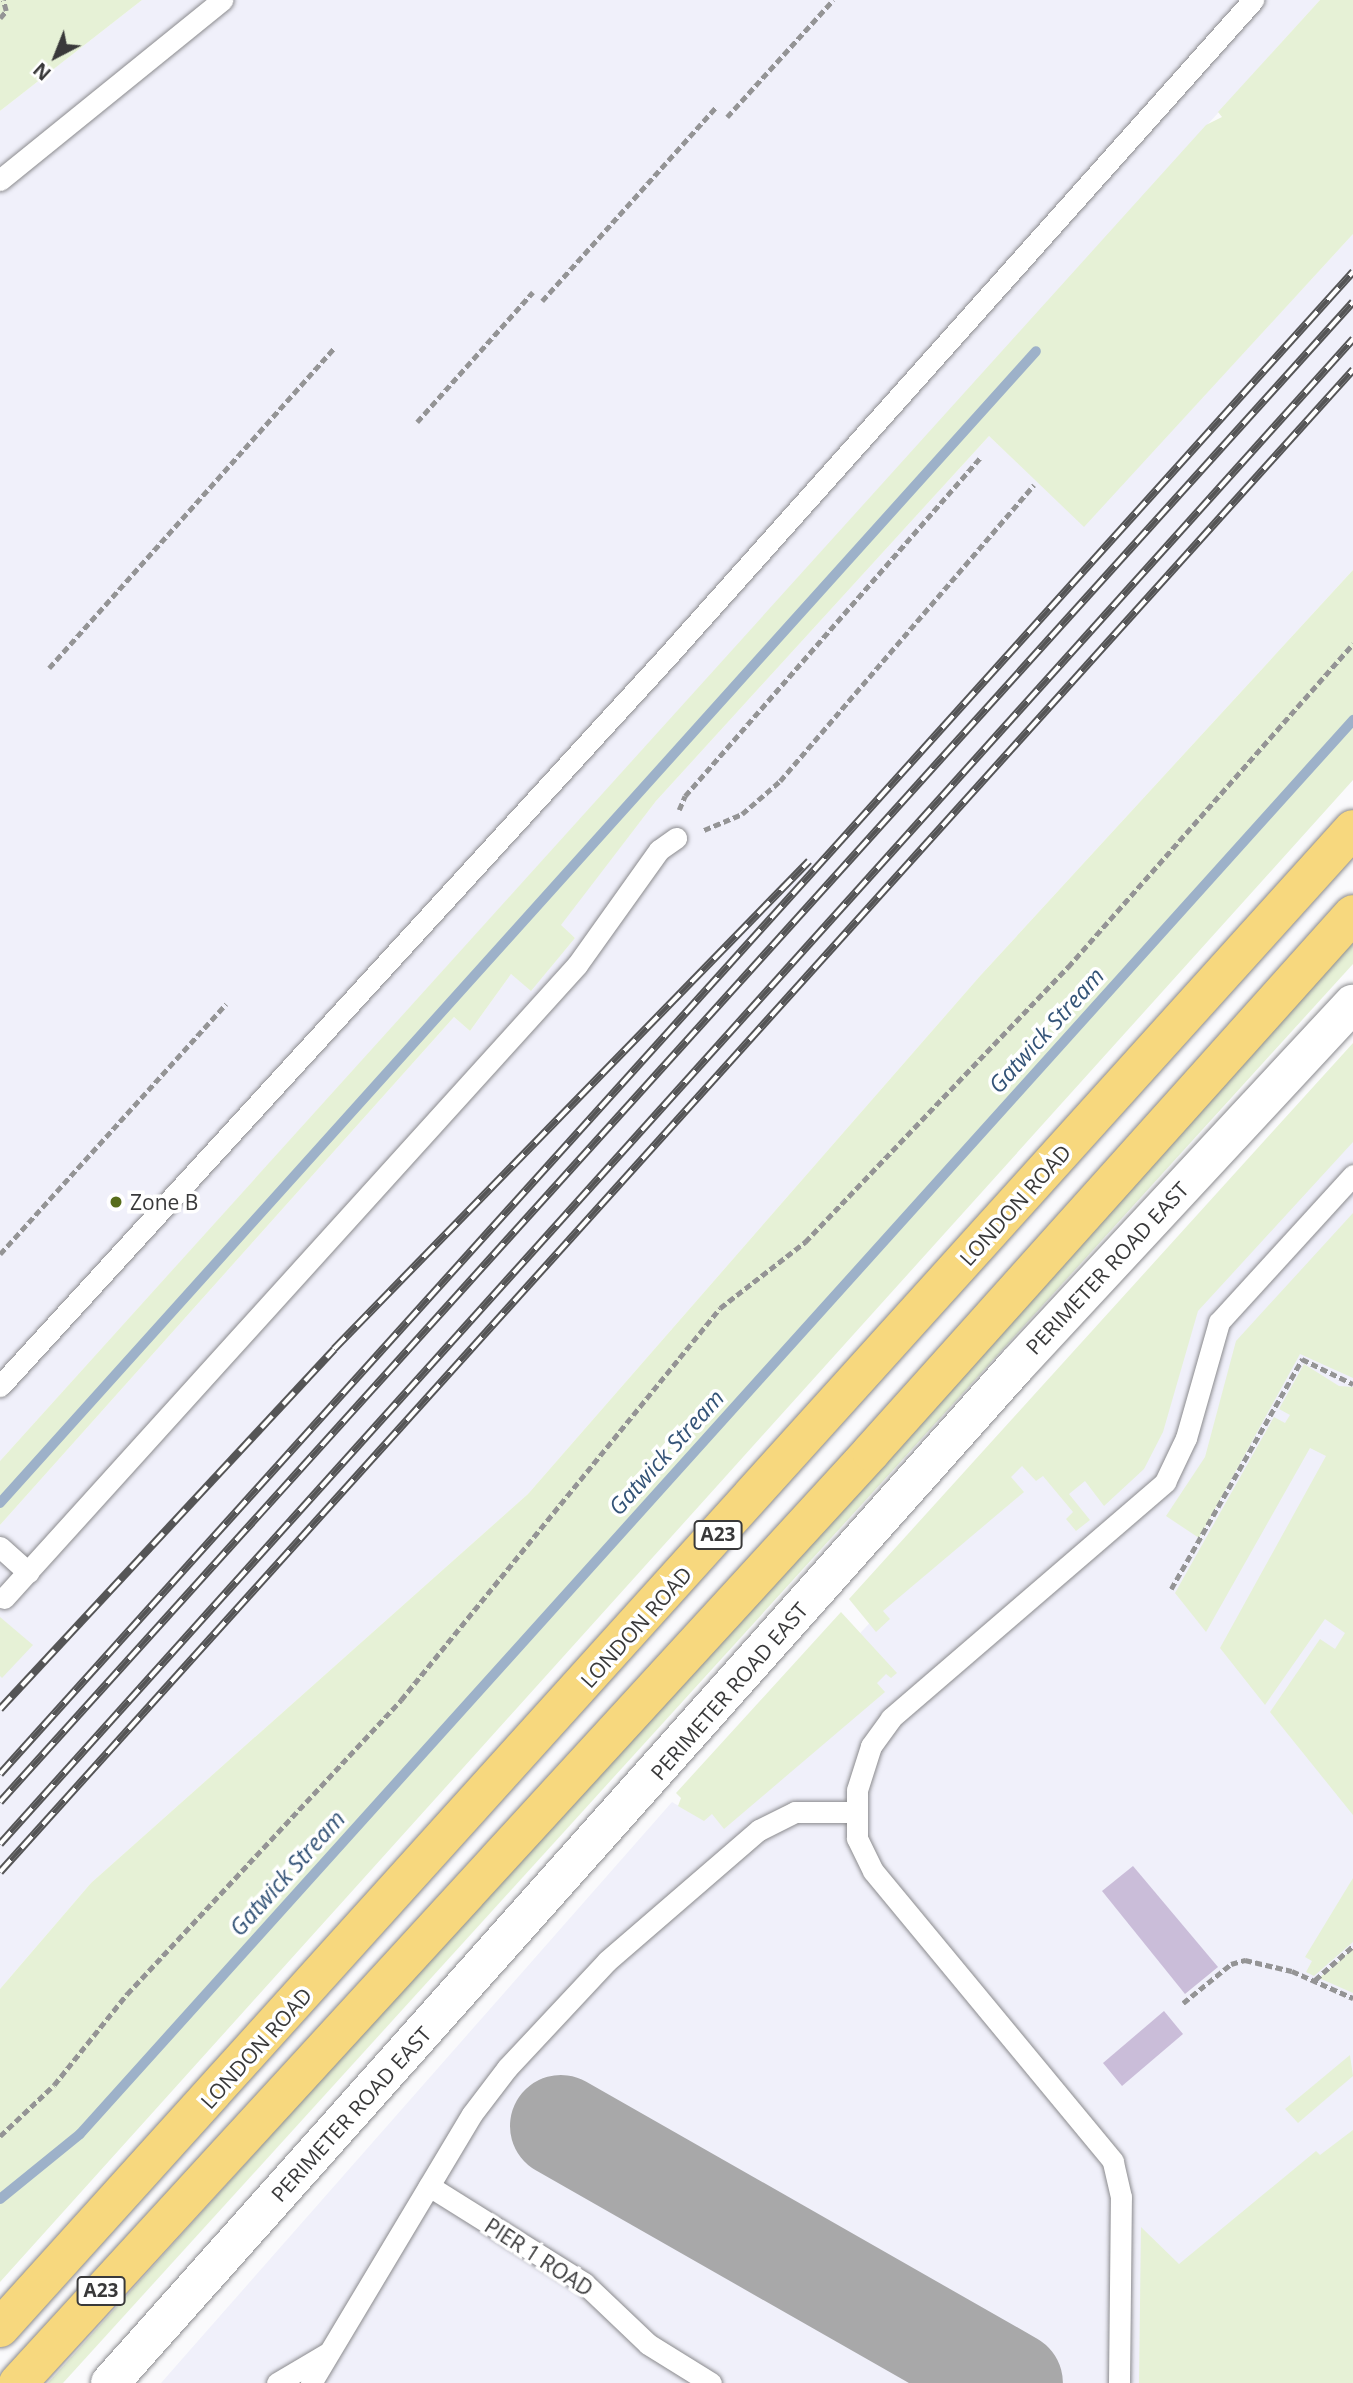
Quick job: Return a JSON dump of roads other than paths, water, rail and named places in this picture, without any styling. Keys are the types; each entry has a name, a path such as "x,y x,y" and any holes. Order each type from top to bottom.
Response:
{"main road":[{"name":"LONDON ROAD","path":"0,2328 1353,829"},
{"name":"A23","path":"18,2383 871,1452 1353,914"}],"street":[{"name":"PERIMETER ROAD EAST","path":"110,2383 1017,1365 1353,1004"}],"lane":[{"path":"0,180 222,0"},
{"path":"0,1386 333,1019 672,652 1253,0"},
{"path":"4,1598 577,965 659,850 676,838"},
{"path":"1119,2383 1121,2197 1113,2161 884,1887 860,1848 855,1812 864,1761 891,1718 1165,1482 1186,1438 1219,1322 1353,1175"},
{"path":"0,1547 28,1572"},
{"path":"311,2383 429,2186 507,2068 637,1931 773,1822 810,1810 855,1812"},
{"name":"PIER 1 ROAD","path":"429,2186 584,2283 648,2344 710,2383"},
{"path":"277,2383 335,2346"}],"waterway":[{"path":"0,1503 1036,351"},
{"name":"Gatwick Stream","path":"0,2199 80,2134 1353,720"}],"railway":[{"path":"0,1774 1353,272"},
{"path":"0,1802 1353,302"},
{"path":"0,1844 1353,339"},
{"path":"0,1872 1353,370"},
{"path":"0,1709 334,1349 809,861"}],"place":[{"name":"Zone B","path":"116,1202"}]}
